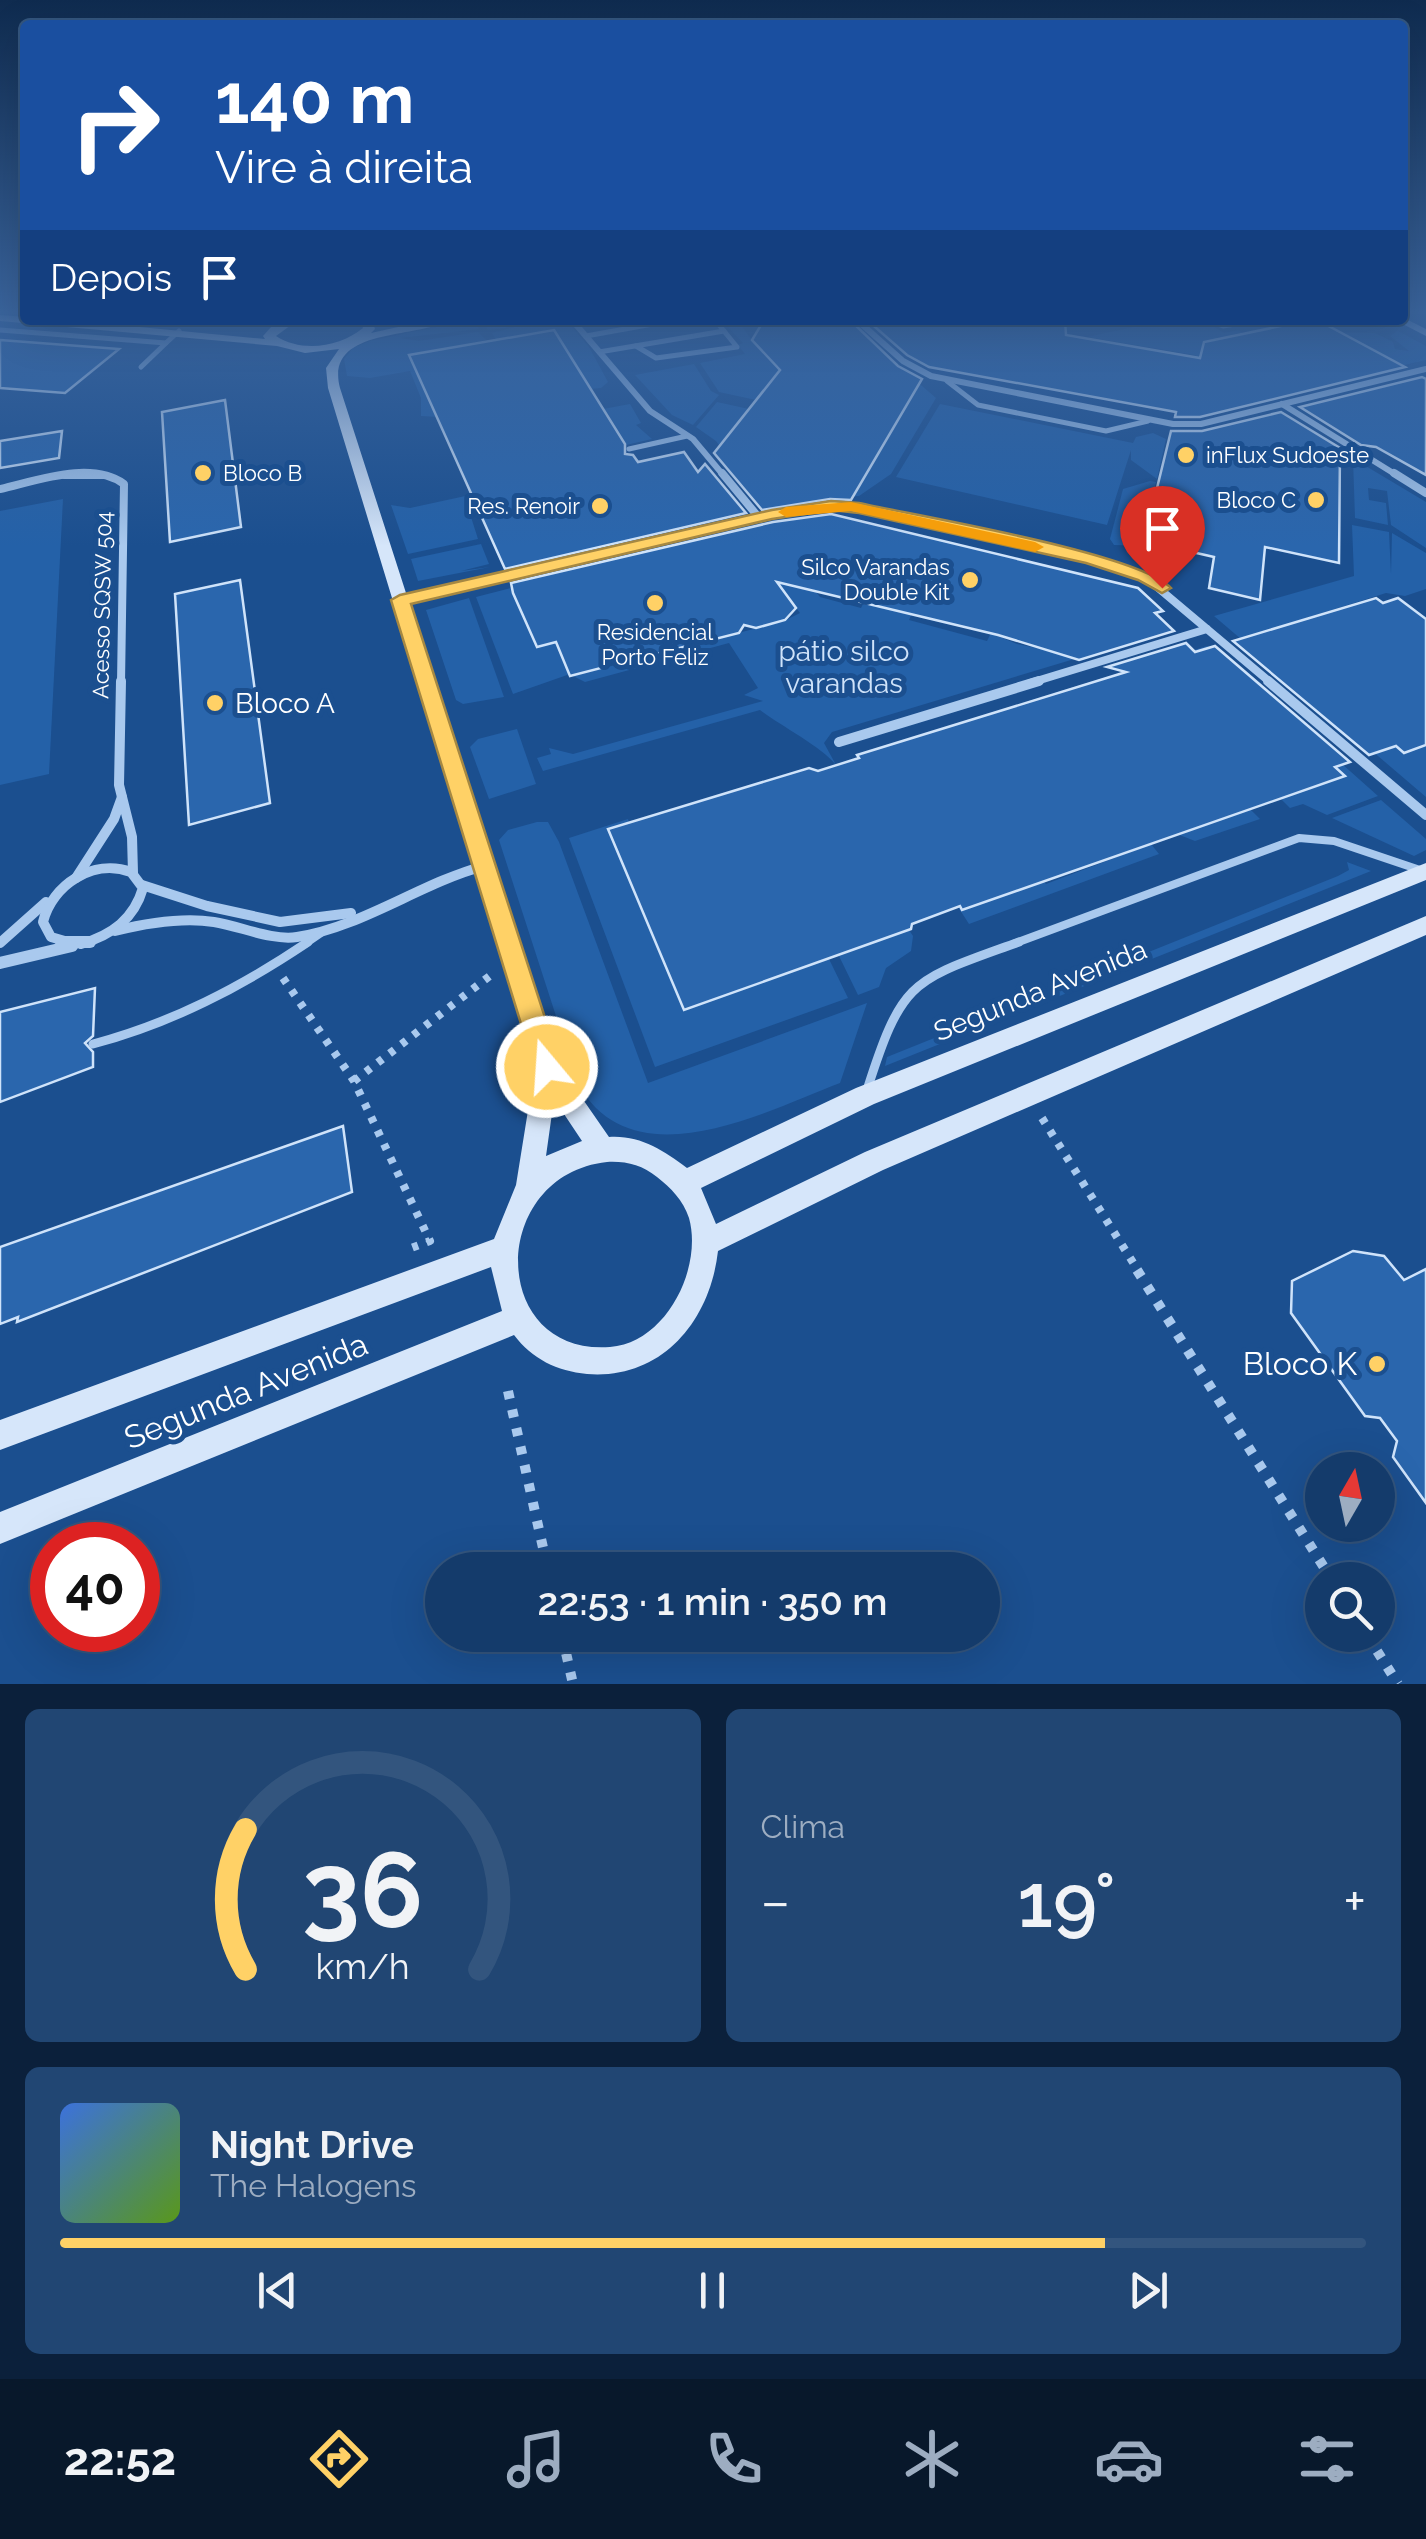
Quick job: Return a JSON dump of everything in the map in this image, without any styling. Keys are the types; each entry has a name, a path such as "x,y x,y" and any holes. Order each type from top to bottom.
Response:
{"street":[{"path":"335,389 547,1067 603,1151"},
{"path":"631,389 650,411 688,436 760,519"},
{"path":"985,389 1148,421 1201,424 1345,389"},
{"path":"1282,404 1426,493"},
{"name":"Acesso SQSW 504","path":"0,489 99,472 112,474 124,484 119,784 132,838 133,873"},
{"path":"400,600 810,508 851,506 1090,559 1144,576 1426,815"},
{"path":"838,742 1207,629"},
{"name":"Acesso SQSW 504","path":"76,878 114,819 122,796"},
{"path":"0,963 158,921 210,921 292,938 325,930 484,866"},
{"path":"0,943 76,878 112,868 133,873 142,885 207,906 280,922 362,912"},
{"name":"Segunda Avenida","path":"684,1183 865,1096 1425,871"},
{"path":"116,931 138,908 142,885"},
{"path":"54,895 44,912 46,932 67,944 83,943"},
{"path":"706,1243 874,1161 1426,924"},
{"path":"528,1190 547,1067"},
{"path":"616,1148 653,1158 684,1183 699,1211 706,1243 704,1270 680,1322 660,1341 635,1355 608,1362 556,1354 518,1319 505,1286 504,1248 512,1218 528,1190 551,1169 577,1154 616,1148"},
{"name":"Segunda Avenida","path":"0,1435 504,1248"},
{"name":"Segunda Avenida","path":"0,1528 518,1319"}],"lane":[{"path":"957,389 978,404 1106,431 1148,421"},
{"path":"628,448 688,436"},
{"path":"865,1096 896,1006 916,982 940,971 1299,838 1334,840 1425,871"},
{"path":"93,1044 176,1020 325,930"}],"path":[{"path":"274,964 354,1081 430,1241 394,1255"},
{"path":"354,1081 491,974"},
{"path":"1038,1113 1321,1562"},
{"path":"508,1391 544,1552"},
{"path":"566,1652 573,1684"},
{"path":"1378,1652 1398,1684"}],"green space":[{"path":"417,389 426,389 425,394 433,404 430,406 439,417 421,416"},
{"path":"648,389 709,389 719,395 693,425 672,415"},
{"path":"717,389 775,389 756,400"},
{"path":"925,389 936,398 891,474 859,496 781,501 861,483 916,390"},
{"path":"1248,389 1303,389 1263,398"},
{"path":"717,402 749,409 720,445 752,487 716,441 696,427"},
{"path":"630,404 641,423 636,425 652,439 626,445 603,409"},
{"path":"940,404 1133,443 1136,437 1153,433 1166,439 1157,479 1131,460 1131,450 1107,525 896,477"},
{"path":"1349,456 1426,502 1426,548 1391,525 1387,491 1368,488 1369,500 1386,503 1388,525 1355,518 1353,459"},
{"path":"461,469 489,531 480,515 471,517 478,539 408,554 391,505 410,508 470,495"},
{"path":"1156,482 1142,546 1114,545 1110,539 1123,489"},
{"path":"63,499 49,774 0,785 0,511"},
{"path":"1352,525 1389,532 1391,574 1392,533 1426,553 1426,589 1405,596 1386,593 1281,626 1405,753 1426,745 1426,797 1214,616 1354,576"},
{"name":"pátio silco varandas","path":"771,533 820,597 861,608 863,604 912,613 909,620 987,641 991,633 1017,644 1081,657 832,732 824,743 836,765 760,710 543,771 537,758 551,754 549,748 573,754 763,701 744,695 758,688 729,643 585,682 573,676 784,621 800,613 774,579"},
{"path":"481,544 489,564 461,571 490,567 418,581 411,559"},
{"path":"511,588 537,646 558,641 570,674 513,694 476,597"},
{"path":"469,598 504,697 463,704 456,700 426,610"},
{"path":"1207,646 1378,796 1327,815 1303,804 1290,808 1280,798 1344,775 1207,648 1031,705 1029,701"},
{"path":"517,729 536,784 489,799 470,747 478,739"},
{"path":"1381,800 1426,839 1426,850 1414,856 1332,818"},
{"path":"1249,808 1260,819 1195,841 1177,834"},
{"path":"628,819 629,823 609,832 683,1007 829,959 848,998 655,1067 569,838"},
{"path":"548,822 559,842 648,1083 867,1003 840,1083 738,1122 701,1131 665,1134 631,1129 602,1113 578,1084 499,840 508,830"},
{"path":"1151,844 1159,854 969,924 958,907 962,910 1037,884 1040,877 1046,884"},
{"path":"1347,862 1371,871 885,1066 887,1057 1338,876 1349,870"},
{"path":"909,930 913,936 911,951 886,968 879,987 858,995 839,956"}],"building":[{"path":"8,389 70,389 65,393"},
{"path":"424,389 590,389 625,444 625,454 633,455 638,462 684,452 698,472 705,464 746,513 505,569"},
{"path":"765,389 916,389 851,500 830,499 762,510 714,453"},
{"path":"1047,389 1316,389 1200,417 1175,417 1176,412"},
{"path":"1375,389 1426,389 1426,475 1376,447 1361,445 1300,407"},
{"name":"Bloco B","path":"225,400 241,527 170,542 162,412"},
{"path":"1281,412 1340,448 1339,563 1265,547 1260,600 1209,588 1214,557 1144,541 1171,431 1202,431"},
{"path":"62,431 59,458 0,468 0,441"},
{"path":"831,514 1138,588 1163,611 1155,613 1174,631 1079,660 998,635 777,582 796,608 785,620 756,628 744,625 739,633 624,662 611,660 605,667 570,676 556,642 537,647 513,593 511,583 773,522"},
{"name":"Bloco A","path":"240,580 270,803 189,825 175,594"},
{"path":"1376,598 1383,603 1398,598 1426,619 1426,745 1404,753 1396,746 1369,755 1233,641"},
{"path":"1186,643 1195,652 1215,646 1350,762 1335,767 1345,776 962,910 960,906 912,924 911,929 684,1010 608,829 809,768 818,771 859,758 857,755 1126,672 1107,667"},
{"path":"95,988 93,1036 85,1043 93,1052 93,1067 0,1102 0,1012"},
{"path":"343,1126 352,1192 17,1322 18,1317 0,1324 0,1247"},
{"name":"Bloco K","path":"1353,1251 1384,1256 1404,1280 1426,1269 1426,1503 1395,1460 1397,1441 1380,1418 1365,1416 1291,1313 1292,1281"}],"slow traffic":[{"path":"786,512 851,506 1035,547"}],"place":[{"name":"inFlux Sudoeste","path":"1186,455"},
{"name":"Bloco B","path":"203,473"},
{"name":"Bloco C","path":"1316,500"},
{"name":"Res. Renoir","path":"600,506"},
{"name":"Silco Varandas Double Kit","path":"970,580"},
{"name":"Residencial Porto Feliz","path":"655,603"},
{"name":"Bloco A","path":"215,703"},
{"name":"Bloco K","path":"1377,1364"}],"route":[{"path":"547,1067 400,600 772,514 831,506 859,508 1090,559 1144,576 1162,588"}]}
